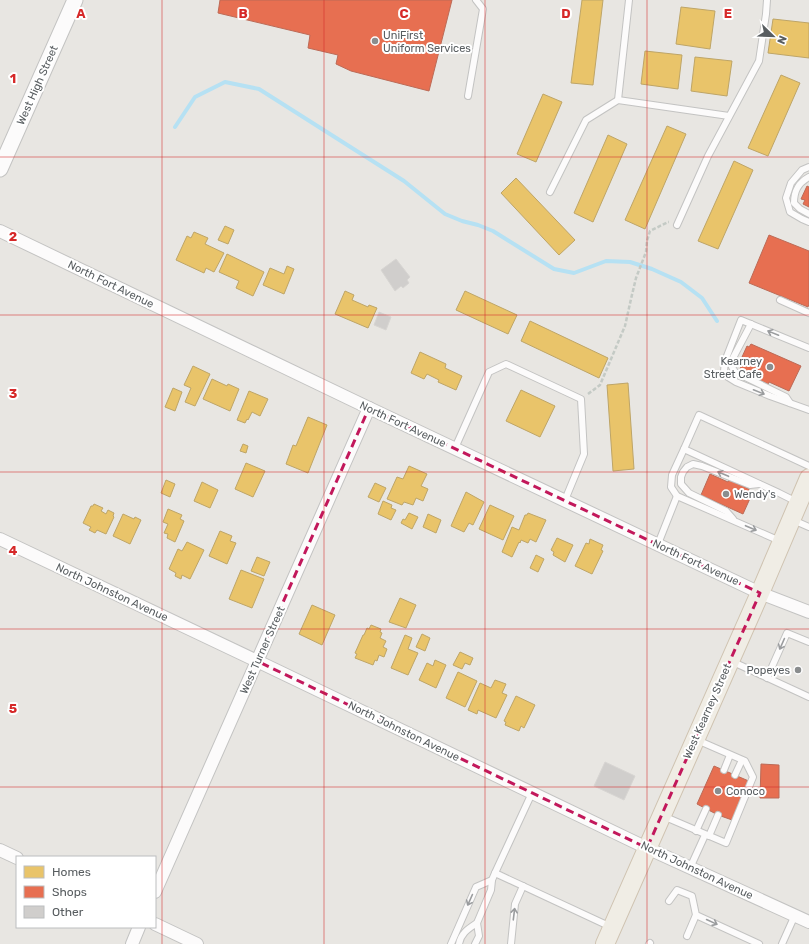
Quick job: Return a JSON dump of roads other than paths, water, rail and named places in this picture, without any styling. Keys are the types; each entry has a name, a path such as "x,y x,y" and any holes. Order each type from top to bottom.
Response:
{"main road":[{"name":"West Kearney Street","path":"605,944 809,478"}],"street":[{"name":"West High Street","path":"0,169 75,0"},
{"name":"North Fort Avenue","path":"0,231 369,408 760,592 809,612"},
{"name":"West Turner Street","path":"156,890 369,408"},
{"name":"North Johnston Avenue","path":"0,539 257,660 647,848 809,922"},
{"path":"0,850 16,858"},
{"path":"156,924 197,944"},
{"path":"132,944 139,928"}],"lane":[{"path":"468,96 483,9 476,0"},
{"path":"618,100 629,0"},
{"path":"677,225 708,156 759,61 767,0"},
{"path":"550,192 586,120 618,100 729,116"},
{"path":"809,168 802,170 791,182 786,198 790,212 809,222"},
{"path":"809,177 799,184 794,194 794,203 800,209 809,214"},
{"path":"780,300 809,313"},
{"path":"809,348 741,320 725,361 724,371 728,377 736,382 809,410"},
{"path":"751,324 733,358 732,367 735,372 786,397 790,403"},
{"path":"455,448 489,372 506,364 581,399 584,454 565,500"},
{"path":"782,541 677,496 671,487 672,475 699,415 809,466"},
{"path":"684,450 799,503"},
{"path":"736,522 726,511 689,493 681,484 683,472 687,467 693,464 702,466 750,485 760,484"},
{"path":"658,544 677,496"},
{"path":"791,519 809,527"},
{"path":"767,678 787,633 809,642"},
{"path":"730,661 809,697"},
{"path":"661,816 726,843 753,777 745,761 695,739"},
{"path":"724,770 730,755"},
{"path":"735,775 742,760"},
{"path":"476,944 479,936 477,923 491,890 492,880 532,793"},
{"path":"696,831 706,809"},
{"path":"690,868 718,814"},
{"path":"495,873 612,927"},
{"path":"451,944 476,888 492,880"},
{"path":"511,944 515,904 523,886"},
{"path":"669,901 677,890 692,896 696,915 687,936"},
{"path":"696,915 759,944"},
{"path":"782,944 795,915"},
{"path":"459,944 460,938 466,930 477,923"}],"waterway":[{"path":"175,127 195,97 225,82 259,89 404,181 445,214 493,231 554,269 574,273 606,261 630,262 652,269 681,282 702,298 717,321"}],"place":[{"name":"UniFirst Uniform Services","path":"375,41"},
{"name":"Kearney Street Cafe","path":"770,367"},
{"name":"Wendy's","path":"726,494"},
{"name":"Popeyes","path":"798,670"},
{"name":"Conoco","path":"718,791"}]}
